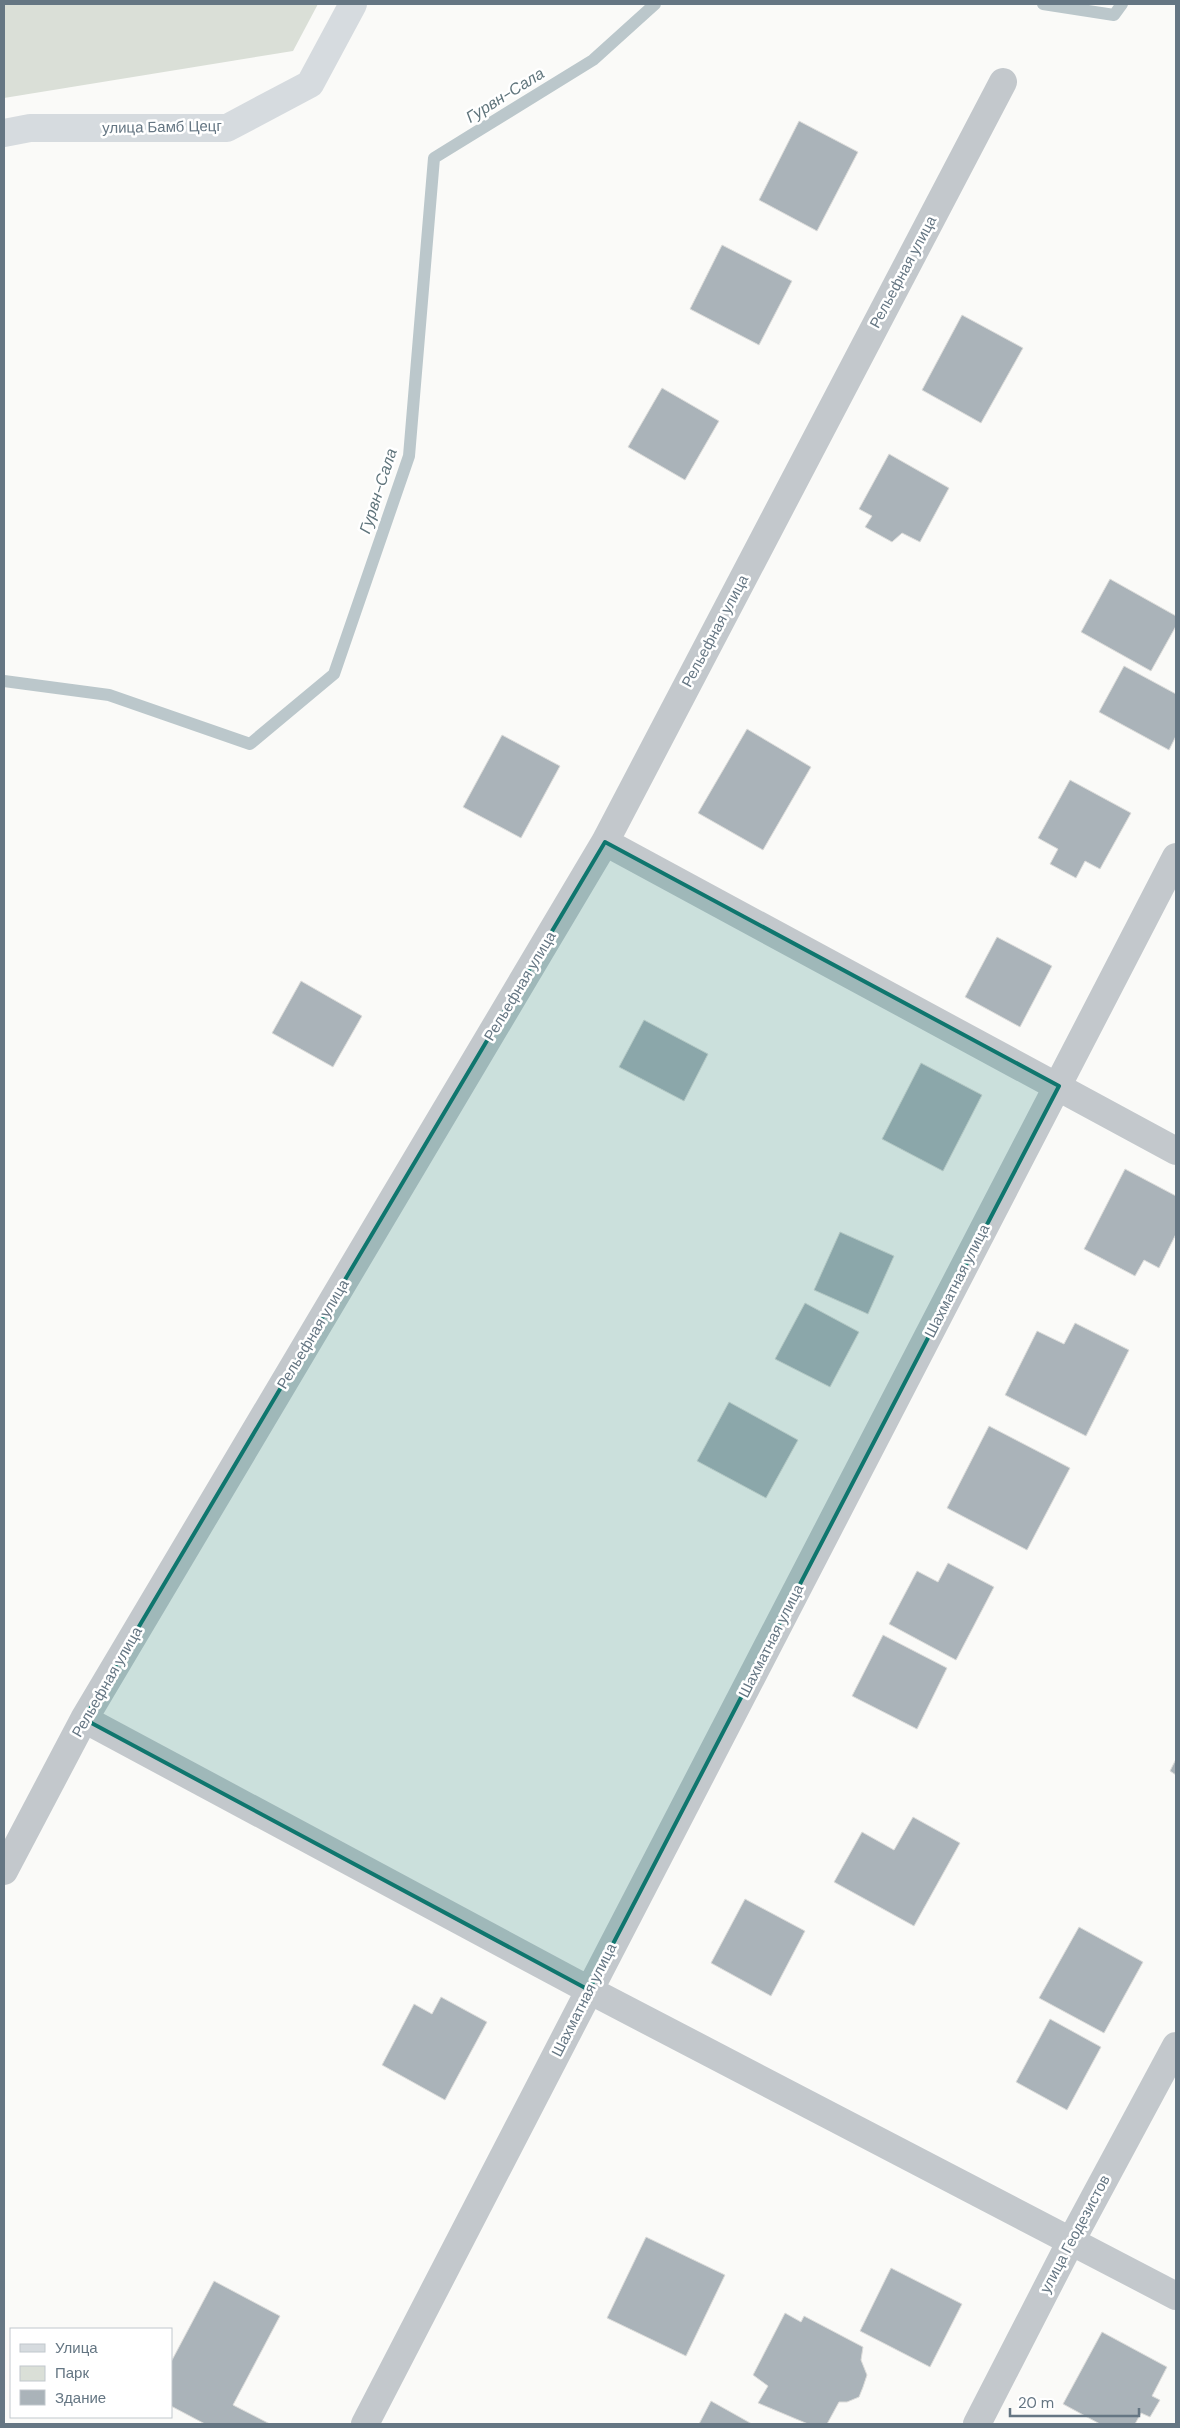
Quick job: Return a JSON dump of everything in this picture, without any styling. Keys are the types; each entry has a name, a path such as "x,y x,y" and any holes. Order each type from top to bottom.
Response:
{"main road":[{"name":"улица Бамб Цецг","path":"4,133 30,128 227,128 310,84 353,4"}],"street":[{"name":"Рельефная улица","path":"4,1871 84,1719 605,842 1003,82"},
{"path":"605,842 1176,1151"},
{"name":"Шахматная улица","path":"365,2424 1176,857"},
{"path":"84,1719 590,1990 1176,2296"},
{"name":"улица Геодезистов","path":"977,2424 1070,2241 1176,2046"}],"highlighted area":[{"path":"605,842 1059,1086 589,1990 84,1719"}],"green space":[{"path":"4,4 318,4 293,51 4,98"}],"building":[{"path":"799,121 858,152 817,231 759,200"},
{"path":"722,245 792,281 759,345 690,309"},
{"path":"962,315 1023,348 981,423 922,390"},
{"path":"662,388 719,421 685,480 628,447"},
{"path":"889,454 949,488 920,542 902,533 892,542 865,527 872,516 859,509"},
{"path":"1110,579 1176,616 1176,626 1151,671 1081,632"},
{"path":"1124,666 1176,694 1176,736 1169,750 1099,712"},
{"path":"747,729 811,767 763,850 698,813"},
{"path":"502,735 560,766 521,838 463,807"},
{"path":"1070,780 1131,813 1100,869 1085,861 1076,878 1050,864 1058,849 1038,838"},
{"path":"997,937 1052,966 1020,1027 965,997"},
{"path":"301,981 362,1016 333,1067 272,1033"},
{"path":"644,1020 708,1054 684,1101 619,1067"},
{"path":"921,1063 982,1095 943,1171 882,1139"},
{"path":"1125,1169 1176,1196 1176,1234 1159,1268 1144,1260 1135,1276 1084,1249"},
{"path":"840,1232 894,1256 868,1314 814,1290"},
{"path":"805,1303 859,1332 830,1387 775,1359"},
{"path":"1075,1323 1129,1350 1086,1436 1005,1395 1037,1331 1064,1344"},
{"path":"729,1402 798,1440 766,1498 697,1461"},
{"path":"989,1426 1070,1468 1027,1550 947,1508"},
{"path":"948,1563 994,1587 956,1660 889,1624 917,1571 938,1582"},
{"path":"883,1635 947,1668 917,1729 852,1696"},
{"path":"1176,1759 1176,1775 1170,1771"},
{"path":"913,1817 960,1843 914,1926 834,1882 862,1832 894,1850"},
{"path":"745,1899 805,1931 771,1996 711,1963"},
{"path":"1079,1927 1143,1962 1104,2033 1039,1998"},
{"path":"441,1997 487,2022 445,2100 382,2065 414,2004 432,2014"},
{"path":"1050,2019 1101,2047 1067,2110 1016,2082"},
{"path":"646,2237 725,2275 686,2356 607,2318"},
{"path":"891,2268 962,2304 930,2367 860,2331"},
{"path":"214,2281 280,2316 233,2405 270,2424 205,2424 172,2407 172,2360"},
{"path":"785,2313 801,2322 804,2316 863,2347 861,2360 867,2375 859,2397 847,2402 839,2402 827,2424 808,2424 758,2403 768,2386 753,2375"},
{"path":"1102,2332 1167,2367 1152,2396 1160,2400 1150,2417 1141,2413 1135,2424 1100,2424 1063,2404"},
{"path":"711,2401 752,2424 699,2424"}],"waterway":[{"name":"Гурвн-Сала","path":"4,681 109,695 250,744 334,674 409,456 434,158 593,60 655,4"},
{"name":"Гурвн-Сала","path":"1043,4 1114,15 1122,4"}]}
